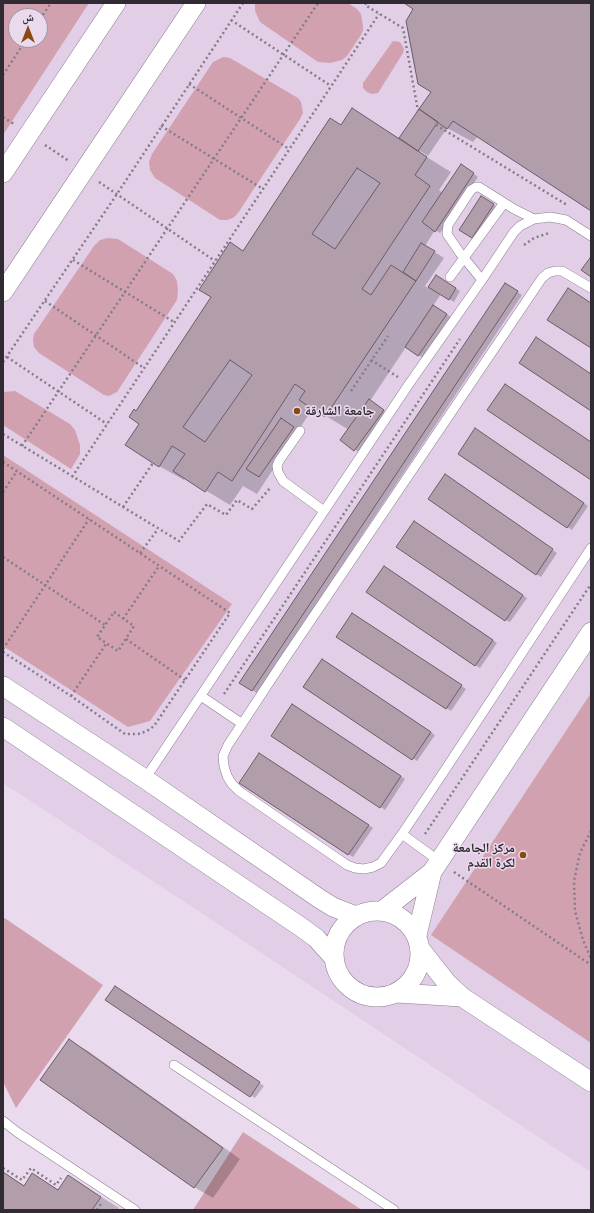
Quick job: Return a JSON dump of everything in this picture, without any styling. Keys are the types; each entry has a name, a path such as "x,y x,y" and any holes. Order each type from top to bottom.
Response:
{"street":[{"path":"3,173 116,3"},
{"path":"3,292 196,3"},
{"path":"397,993 410,982 419,967 419,943 426,893 435,866 591,632"},
{"path":"3,686 145,779 320,900 332,907 356,916"},
{"path":"3,727 316,938 334,958"},
{"path":"382,911 435,866"},
{"path":"462,997 397,993 383,997 370,996 356,992 345,983 338,971 334,958 335,946 339,934 346,924 356,916 365,912 382,911 396,915 408,924 419,943 447,983 462,997 591,1082"}],"lane":[{"path":"482,280 448,237 447,230 448,225 471,190 476,187 479,188 534,219"},
{"path":"450,277 504,203"},
{"path":"145,779 409,384 514,232 520,226 542,217 566,220 591,236"},
{"path":"591,288 562,271 548,273 542,278 241,723 228,745 224,756 224,766 227,776 232,784 239,791 347,865 364,869 381,863 402,834 591,548"},
{"path":"300,430 279,461 277,466 280,477 324,511"},
{"path":"201,696 241,723"},
{"path":"402,834 418,845 435,866"},
{"path":"174,1065 394,1210"},
{"path":"3,1121 17,1132 135,1210"}],"path":[{"path":"3,362 73,260 243,3"},
{"path":"22,446 318,3"},
{"path":"366,3 365,5 403,28 418,111"},
{"path":"72,476 379,14"},
{"path":"231,20 331,86"},
{"path":"3,75 21,48"},
{"path":"189,84 289,149"},
{"path":"3,116 215,261"},
{"path":"436,125 571,208"},
{"path":"162,126 263,189"},
{"path":"520,249 534,238 543,234 551,233"},
{"path":"73,260 174,322"},
{"path":"45,301 144,368"},
{"path":"216,706 463,334"},
{"path":"351,391 388,336"},
{"path":"6,357 107,424"},
{"path":"3,434 179,541 207,504 226,515 237,500 252,509 280,477"},
{"path":"3,462 230,613 154,726 147,731 138,734 125,734 71,696 3,652"},
{"path":"123,507 153,463"},
{"path":"3,492 17,471"},
{"path":"3,649 89,519"},
{"path":"140,553 158,528"},
{"path":"3,557 105,625"},
{"path":"123,619 159,566"},
{"path":"418,845 591,584"},
{"path":"114,612 134,626 118,651 97,637 105,625 114,612"},
{"path":"126,639 185,680"},
{"path":"71,696 106,644"},
{"path":"591,831 580,852 574,881 575,911 583,940 591,959"},
{"path":"435,866 591,965"},
{"path":"3,1168 22,1180 31,1168 56,1185 63,1175"},
{"path":"97,1210 103,1200"}],"shaded area":[{"name":"جامعة الشارقة","path":"3,3 591,3 591,1172 3,783"},
{"path":"3,3 89,3 3,135"},
{"path":"255,3 348,3 357,9 361,14 363,30 347,56 342,60 330,63 318,62 260,22 255,11"},
{"path":"393,41 400,42 404,49 403,53 378,93 372,94 367,92 363,88 363,83"},
{"path":"223,57 230,58 298,98 301,102 303,113 238,213 233,218 227,220 220,220 155,178 150,170 149,162 152,154 213,62"},
{"path":"108,238 118,239 173,274 177,281 178,290 177,300 117,392 109,396 104,395 39,353 34,347 33,340 34,334 94,246 100,240"},
{"path":"15,391 70,424 75,430 80,445 80,454 71,469 3,425 3,392"},
{"path":"3,455 232,604 150,721 128,727 3,646"},
{"name":"مركز الجامعة لكرة القدم","path":"591,693 591,1043 431,935"},
{"path":"3,917 103,985 16,1108 3,1082"},
{"path":"243,1132 362,1210 193,1210"}],"building":[{"path":"404,3 591,3 591,211 453,121 447,129 419,109 431,92 418,84 406,21 413,9"},
{"path":"352,108 427,157 415,175 430,186 362,289 371,295 391,265 416,281 325,417 299,400 305,391 295,384 232,481 218,472 205,492 173,471 185,454 172,446 159,467 125,445 139,424 129,417 134,409 136,411 211,297 199,290 230,242 243,251 330,118 341,125","holes":["357,168 380,183 335,249 312,234","230,360 252,375 205,442 183,427"]},
{"path":"419,109 438,122 418,151 399,138"},
{"path":"461,164 474,173 435,232 422,222"},
{"path":"481,196 494,204 472,238 459,230"},
{"path":"421,243 435,251 416,281 403,272"},
{"path":"591,258 591,277 581,270"},
{"path":"436,275 456,288 449,300 428,287"},
{"path":"505,283 518,291 252,691 239,683"},
{"path":"568,288 591,303 591,348 547,320"},
{"path":"433,305 447,314 418,356 405,347"},
{"path":"536,337 591,374 591,411 519,363"},
{"path":"505,384 591,442 591,480 487,410"},
{"path":"369,399 384,410 354,451 340,440"},
{"path":"281,418 294,427 259,477 246,469"},
{"path":"475,428 584,503 567,528 458,454"},
{"path":"445,474 553,549 536,575 428,499"},
{"path":"414,521 523,595 505,621 396,547"},
{"path":"384,566 493,640 475,666 366,592"},
{"path":"352,613 462,685 446,709 336,637"},
{"path":"322,659 431,732 412,760 303,687"},
{"path":"292,704 401,776 380,808 271,736"},
{"path":"259,753 369,825 348,855 239,783"},
{"path":"115,986 260,1082 250,1097 105,1000"},
{"path":"69,1039 223,1148 194,1188 40,1080"},
{"path":"3,1172 24,1186 32,1173 58,1190 68,1175 101,1197 92,1210 3,1210"}],"place":[{"name":"جامعة الشارقة","path":"297,411"},
{"name":"مركز الجامعة لكرة القدم","path":"523,855"}]}
